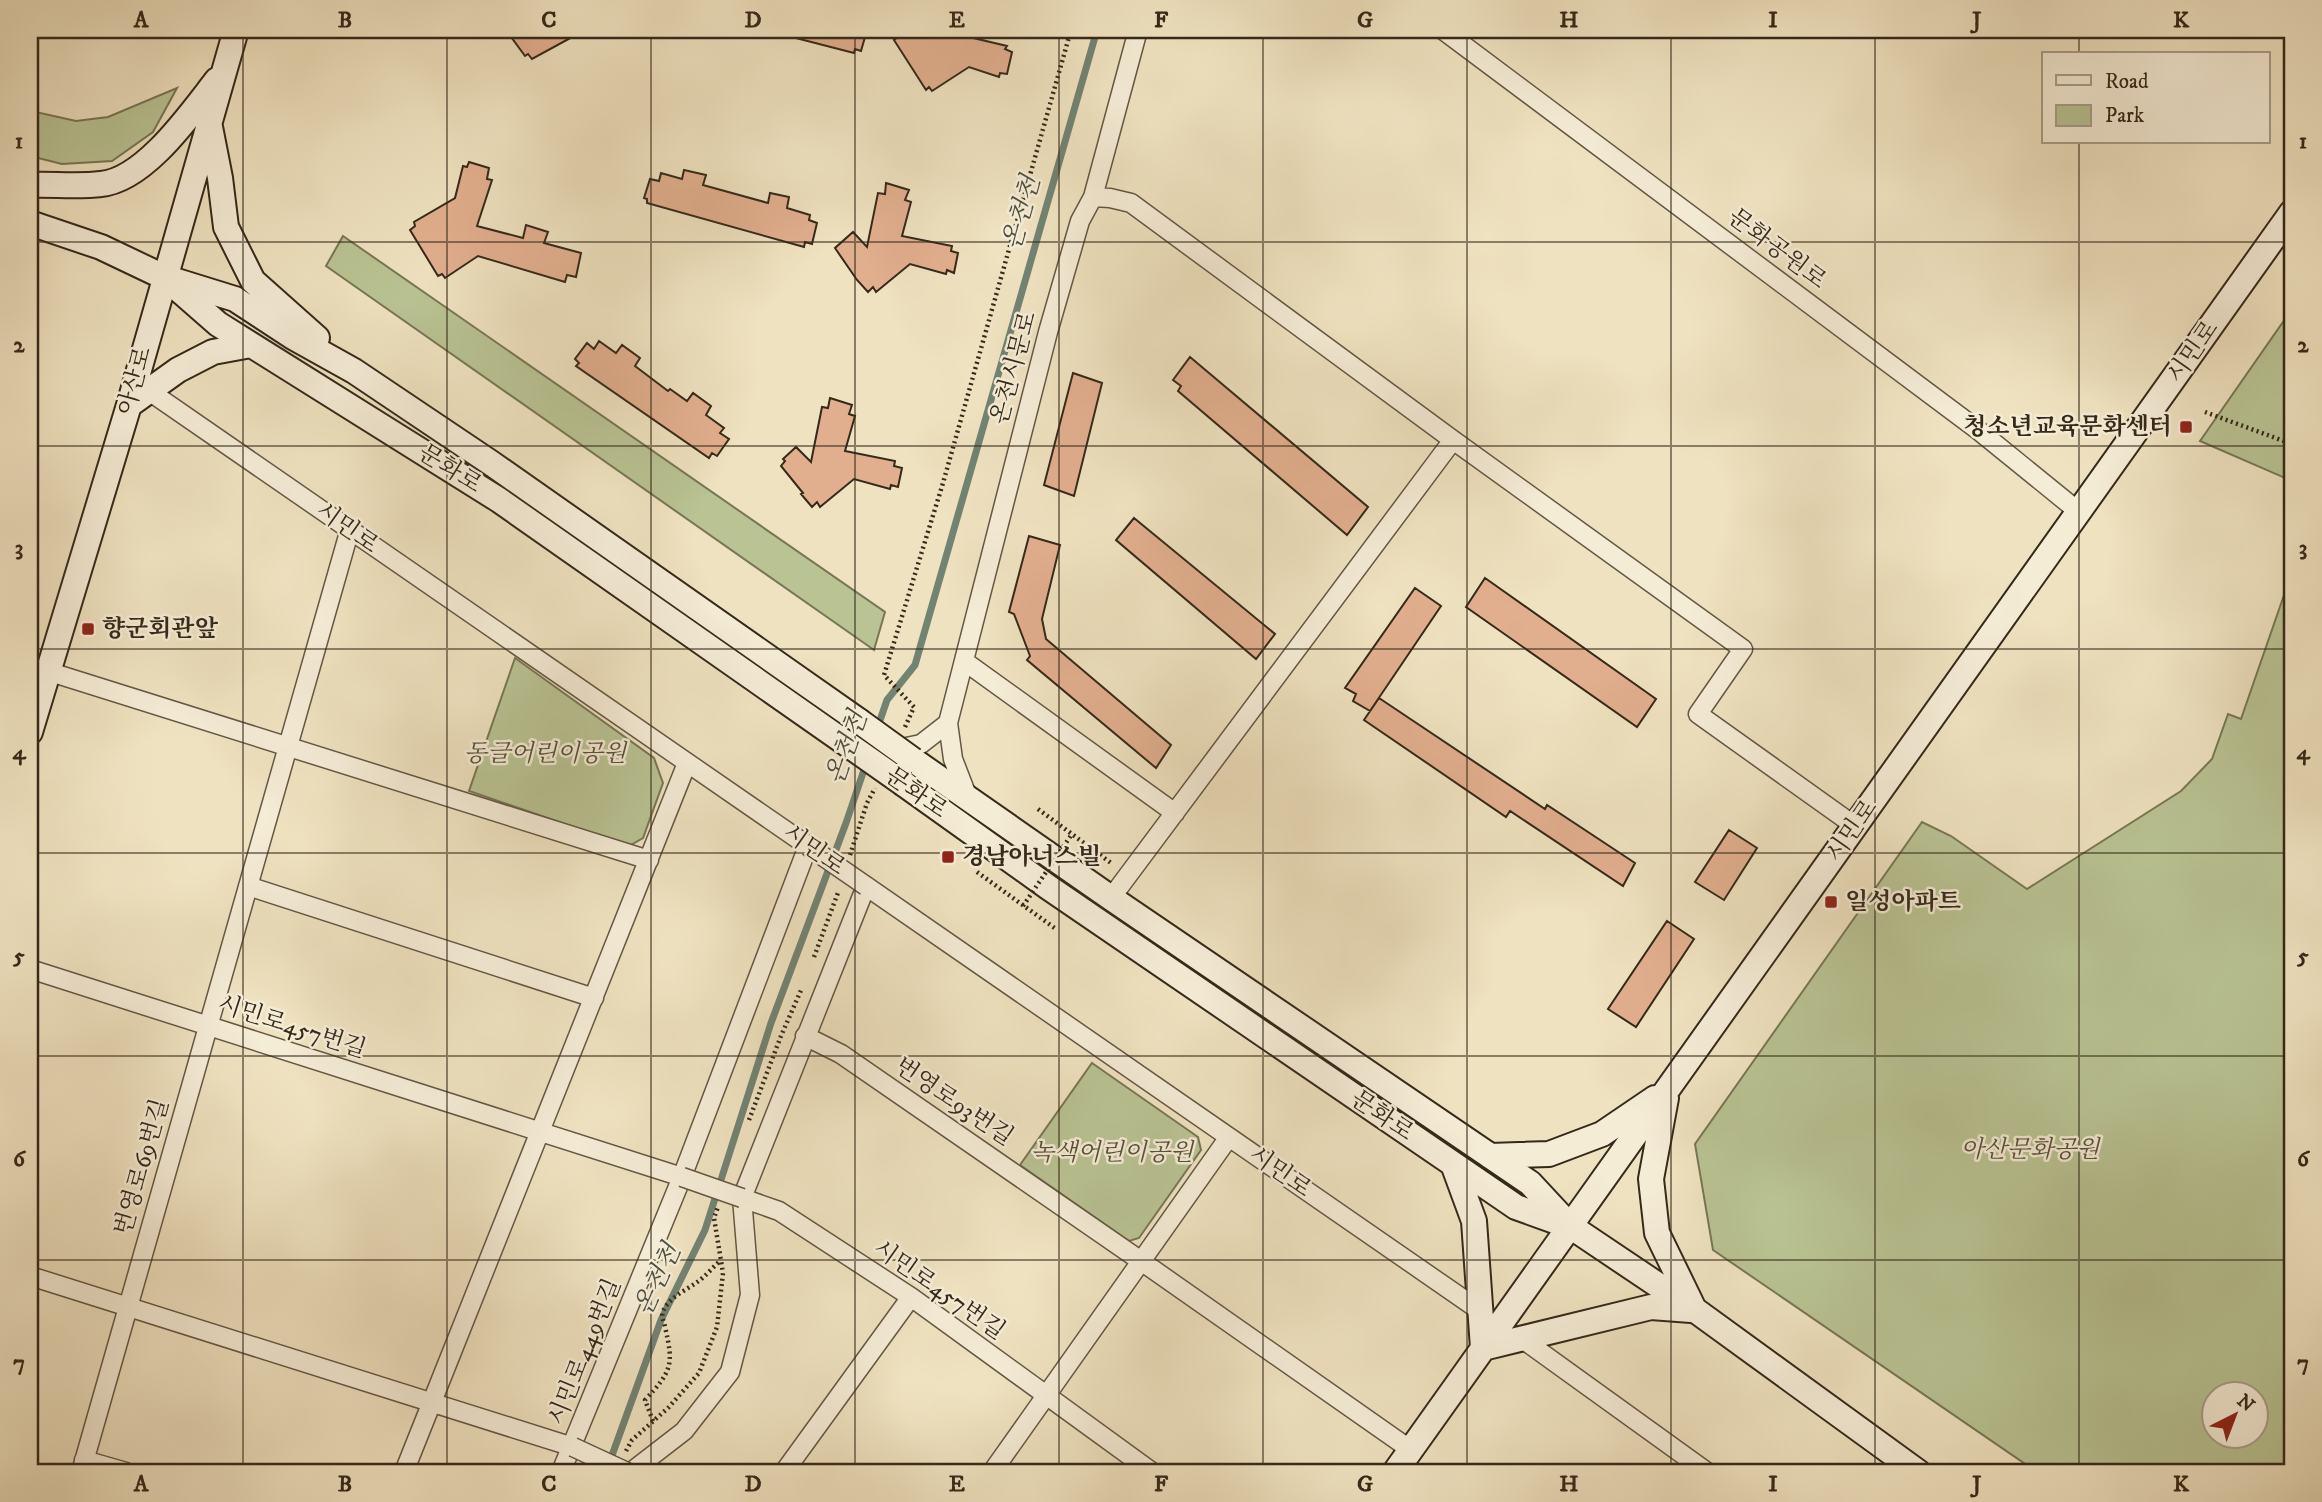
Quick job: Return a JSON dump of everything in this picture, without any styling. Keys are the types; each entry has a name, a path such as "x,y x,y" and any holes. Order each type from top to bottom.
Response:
{"main road":[{"name":"아산로","path":"30,732 38,669 139,398 164,277 236,30"},
{"path":"30,185 104,184 137,170 164,146 224,72"},
{"path":"209,121 226,227 253,281 354,371"},
{"name":"시민로","path":"1395,1472 2292,212"},
{"name":"문화로","path":"30,223 101,247 164,277 235,299 293,337 354,371 491,463 859,721 911,751 968,797 1111,898 1530,1183 1570,1226 1695,1310 1918,1472"},
{"name":"문화로","path":"164,277 218,324 499,500 1048,887 1452,1164 1516,1207 1570,1226"},
{"path":"139,398 178,370 213,352 251,345"},
{"path":"1490,1156 1549,1154 1602,1134 1667,1090"},
{"path":"1667,1090 1651,1179 1657,1233 1695,1310"},
{"path":"1452,1164 1474,1221 1483,1348 1651,1307 1695,1310"}],"street":[{"name":"온천시문로","path":"948,723 1048,332 1080,221 1093,197 1138,30"},
{"name":"문화공원로","path":"1443,30 1978,430 2079,512"},
{"path":"1093,197 1131,203 1453,440 1744,649 1698,714 1855,826"},
{"name":"시민로","path":"139,398 349,529 1479,1310"},
{"path":"1111,898 1453,440"},
{"name":"번영로69번길","path":"127,1472 83,1466 349,529"},
{"path":"964,661 1175,813"},
{"path":"38,669 649,860"},
{"path":"911,751 948,723 953,759 968,797"},
{"path":"404,1472 687,763"},
{"path":"682,1177 808,846"},
{"path":"248,886 594,998"},
{"path":"561,1472 573,1447 629,1472 684,1431 730,1372 750,1295 742,1198 866,886"},
{"name":"시민로457번길","path":"30,969 540,1131 779,1211 911,1297 1045,1397 1152,1472"},
{"name":"번영로93번길","path":"805,1036 841,1054 1141,1261"},
{"path":"992,1472 1229,1137"},
{"name":"시민로449번길","path":"30,1276 573,1447 682,1177"},
{"path":"1141,1261 1411,1450"},
{"path":"784,1472 911,1297"},
{"path":"1521,1338 1707,1472"}],"path":[{"path":"914,707 884,675 958,430 1071,30"},
{"path":"2205,412 2292,444"},
{"path":"1038,809 1111,863"},
{"path":"1023,905 1072,834"},
{"path":"977,873 1056,929"},
{"path":"653,1422 645,1400 658,1387 671,1363 661,1315 664,1308 680,1292 697,1282 721,1260"}],"green space":[{"path":"177,88 153,132 112,161 62,164 30,156 30,117 36,112 76,121 108,117"},
{"path":"343,236 885,612 874,650 326,266"},
{"path":"2292,309 2292,481 2200,441"},
{"name":"아산문화공원","path":"2292,572 2292,1472 2037,1472 1713,1250 1695,1144 1922,822 1951,836 2027,889 2181,791 2212,759 2228,714 2241,719"},
{"name":"동글어린이공원","path":"515,658 654,758 663,783 643,838 629,846 469,791"},
{"name":"녹색어린이공원","path":"1092,1063 1198,1137 1201,1150 1139,1238 1129,1241 1020,1165"}],"building":[{"path":"506,30 585,30 532,59 528,54 525,56"},
{"path":"789,30 867,30 861,51 855,49 854,53 788,36"},
{"path":"907,30 949,30 948,32 1007,46 1005,49 1012,52 1007,74 1000,73 999,77 969,67 932,91 929,87 926,90 894,40"},
{"path":"469,162 489,168 487,179 492,180 477,226 523,238 526,225 548,232 544,243 581,253 576,277 567,275 565,282 478,256 445,278 442,274 438,276 410,230 415,226 414,222 455,198 463,166 467,167"},
{"path":"684,170 706,175 703,185 768,203 770,193 789,197 787,208 810,215 809,220 817,223 812,244 805,242 804,247 647,203 644,198 650,179 659,181 661,173 682,179"},
{"path":"886,183 909,190 905,200 911,202 902,236 952,246 951,251 958,253 954,273 947,270 946,274 910,264 876,292 873,287 868,292 857,280 835,248 853,232 867,247 878,193 885,194"},
{"path":"599,341 616,353 622,345 640,358 635,366 668,391 670,389 687,401 693,393 711,406 706,415 724,428 720,433 729,439 717,456 712,453 709,458 576,366 579,363 575,359 587,343 594,349"},
{"path":"1190,357 1368,507 1347,535 1178,391 1181,386 1173,380"},
{"path":"1073,373 1102,383 1074,496 1044,485"},
{"path":"830,398 852,405 849,414 855,416 845,451 895,461 894,466 902,468 898,487 891,485 890,489 854,479 820,507 817,502 812,507 801,494 803,493 781,466 785,461 783,459 796,447 811,462 822,407 828,408"},
{"path":"1134,518 1275,634 1256,659 1116,540"},
{"path":"1029,536 1060,545 1042,619 1046,639 1171,745 1156,768 1027,660 1030,656 1014,614 1009,612"},
{"path":"1485,578 1656,699 1637,727 1466,607"},
{"path":"1415,588 1441,606 1370,711 1353,701 1356,694 1345,688"},
{"path":"1379,698 1545,809 1547,805 1635,863 1623,886 1510,811 1506,817 1364,720"},
{"path":"1729,830 1757,848 1724,900 1695,882"},
{"path":"1667,921 1694,939 1636,1027 1608,1009"}],"waterway":[{"name":"온천천","path":"877,729 887,700 915,665 1097,30"},
{"name":"온천천","path":"606,1472 661,1320 705,1230 771,1023 866,764"}],"place":[{"name":"청소년교육문화센터","path":"2186,427"},
{"name":"향군회관앞","path":"88,629"},
{"name":"경남아너스빌","path":"948,857"},
{"name":"일성아파트","path":"1831,902"}]}
